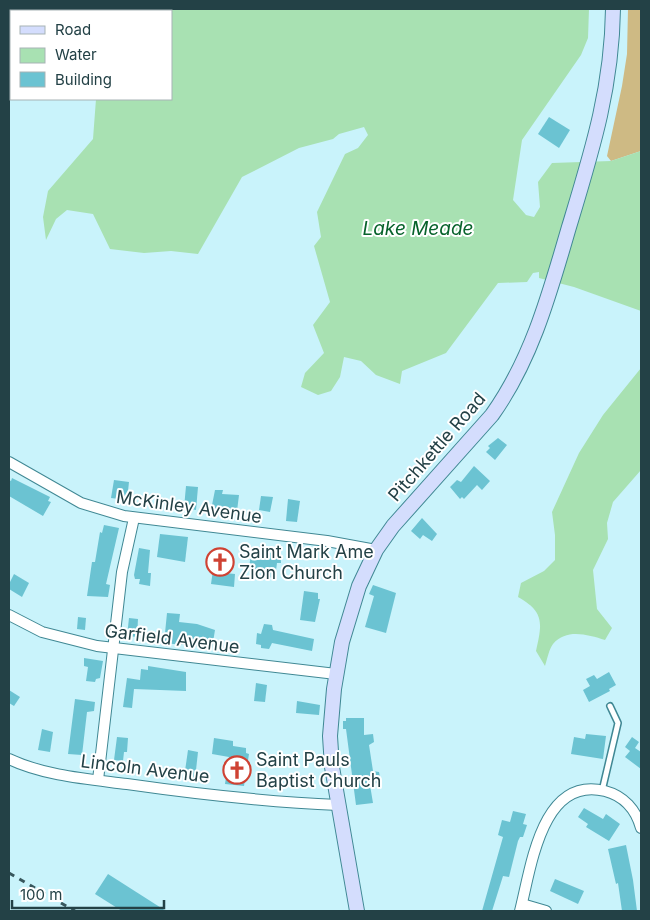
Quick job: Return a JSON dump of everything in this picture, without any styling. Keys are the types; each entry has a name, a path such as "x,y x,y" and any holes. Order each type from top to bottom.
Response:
{"main road":[{"name":"Pitchkettle Road","path":"357,911 338,805 330,736 336,674 342,642 358,586 376,550 393,526 505,396 525,357 552,287 590,157 605,98 611,57 614,9"}],"street":[{"name":"McKinley Avenue","path":"9,462 81,503 134,518 327,541 376,550"},
{"path":"98,780 122,572 134,518"},
{"name":"Garfield Avenue","path":"9,615 27,625 62,639 113,648 336,674"},
{"name":"Lincoln Avenue","path":"9,759 40,770 98,780 235,797 338,805"},
{"path":"546,911 521,908 543,827 557,806 577,791 602,790 622,799 630,806 641,828"}],"lane":[{"path":"602,790 618,723 610,706"}],"shaded area":[{"path":"628,9 641,9 641,151 611,161 607,156 627,54"}],"water":[{"name":"Lake Meade","path":"9,9 589,9 588,38 581,55 522,140 513,200 526,215 534,217 540,207 538,182 552,163 611,161 641,151 641,311 574,287 539,278 539,272 533,273 527,282 498,283 446,353 402,371 400,384 376,375 361,361 344,357 340,377 331,391 318,395 301,387 305,373 324,353 313,325 330,302 314,246 321,237 317,212 345,154 358,148 368,135 364,127 339,134 333,139 299,148 242,177 198,254 171,251 144,253 110,249 93,214 67,210 56,219 46,240 43,217 48,191 93,139 96,100 172,100 172,10 10,10 9,20"},
{"path":"641,368 641,470 613,502 607,523 608,539 593,570 597,609 612,628 605,640 578,634 571,634 559,639 553,644 545,666 536,651 540,633 539,620 533,608 518,597 521,583 544,571 555,560 555,535 552,512 579,453 603,415"}],"building":[{"path":"549,117 570,130 559,148 538,134"},
{"path":"498,438 507,445 495,460 486,452 490,448 488,446"},
{"path":"474,466 490,481 482,490 477,485 464,499 462,497 460,499 450,487 457,480 461,482"},
{"path":"12,478 50,497 48,501 51,502 43,516 9,496 9,480 11,481"},
{"path":"114,480 129,482 127,500 111,498"},
{"path":"186,486 198,487 196,510 184,508"},
{"path":"215,490 223,490 222,494 239,495 237,511 211,510"},
{"path":"261,496 273,497 270,512 259,510"},
{"path":"288,499 300,501 297,522 286,521"},
{"path":"422,518 437,534 432,541 423,535 420,539 411,531"},
{"path":"104,525 119,528 106,584 110,585 108,597 87,596 92,562 95,562 100,532 102,533"},
{"path":"160,534 188,537 185,562 157,557"},
{"path":"139,548 150,550 148,573 151,573 150,586 139,584 140,579 135,579 134,575"},
{"name":"Saint Mark Ame Zion Church","path":"216,549 228,551 225,573 235,574 234,587 211,584"},
{"path":"256,551 271,553 271,551 280,551 281,563 277,563 275,578 266,577 266,573 253,571 253,568 249,568 251,553 256,554"},
{"path":"14,574 29,583 22,597 9,589 9,584"},
{"path":"373,585 396,593 386,633 365,627 374,596 369,594"},
{"path":"304,591 318,593 318,599 320,599 315,622 300,620"},
{"path":"167,613 180,614 179,622 197,624 215,630 212,648 164,643"},
{"path":"78,617 86,618 85,630 77,629"},
{"path":"129,618 138,619 137,637 127,636"},
{"path":"264,624 272,625 273,630 314,639 312,651 272,643 269,649 261,648 261,645 256,644 257,633 261,634"},
{"path":"84,658 103,661 100,678 96,679 95,682 86,681 88,667 84,666"},
{"path":"148,666 186,672 186,691 134,689 132,708 123,707 127,678 140,680 141,669 148,670"},
{"path":"609,672 616,685 609,689 610,691 589,702 583,690 590,686 586,679 594,675 597,679"},
{"path":"256,683 267,685 265,702 254,701"},
{"path":"9,690 20,697 14,706 9,703"},
{"path":"75,699 95,702 94,711 87,712 82,755 68,754"},
{"path":"297,701 320,705 319,715 296,713"},
{"path":"346,718 364,718 364,735 373,734 374,742 369,745 373,771 379,772 381,782 370,785 373,803 356,805 346,729 343,729 343,721 346,721"},
{"path":"42,729 53,732 50,752 38,750"},
{"path":"586,734 606,736 603,759 571,754 574,737 585,739"},
{"path":"117,737 128,738 127,752 124,752 123,761 114,760"},
{"path":"632,737 639,742 635,748 641,752 641,769 625,757 630,751 625,747"},
{"name":"Saint Pauls Baptist Church","path":"214,738 233,741 233,746 246,748 246,753 249,754 244,786 225,784 229,757 212,754"},
{"path":"188,750 198,752 195,779 184,778"},
{"path":"584,808 603,819 606,814 620,824 609,841 586,827 588,824 578,817"},
{"path":"513,811 526,814 523,824 527,825 523,837 520,837 518,841 509,877 503,876 492,911 482,911 503,837 498,835 502,820 510,822"},
{"path":"626,845 637,911 622,911 618,883 616,884 608,849"},
{"path":"108,874 166,911 122,911 95,894"},
{"path":"555,879 584,891 578,904 550,891"}],"railway":[{"path":"9,873 75,911"}],"place":[{"name":"Saint Mark Ame Zion Church","path":"220,562"},
{"name":"Saint Pauls Baptist Church","path":"237,770"}]}
